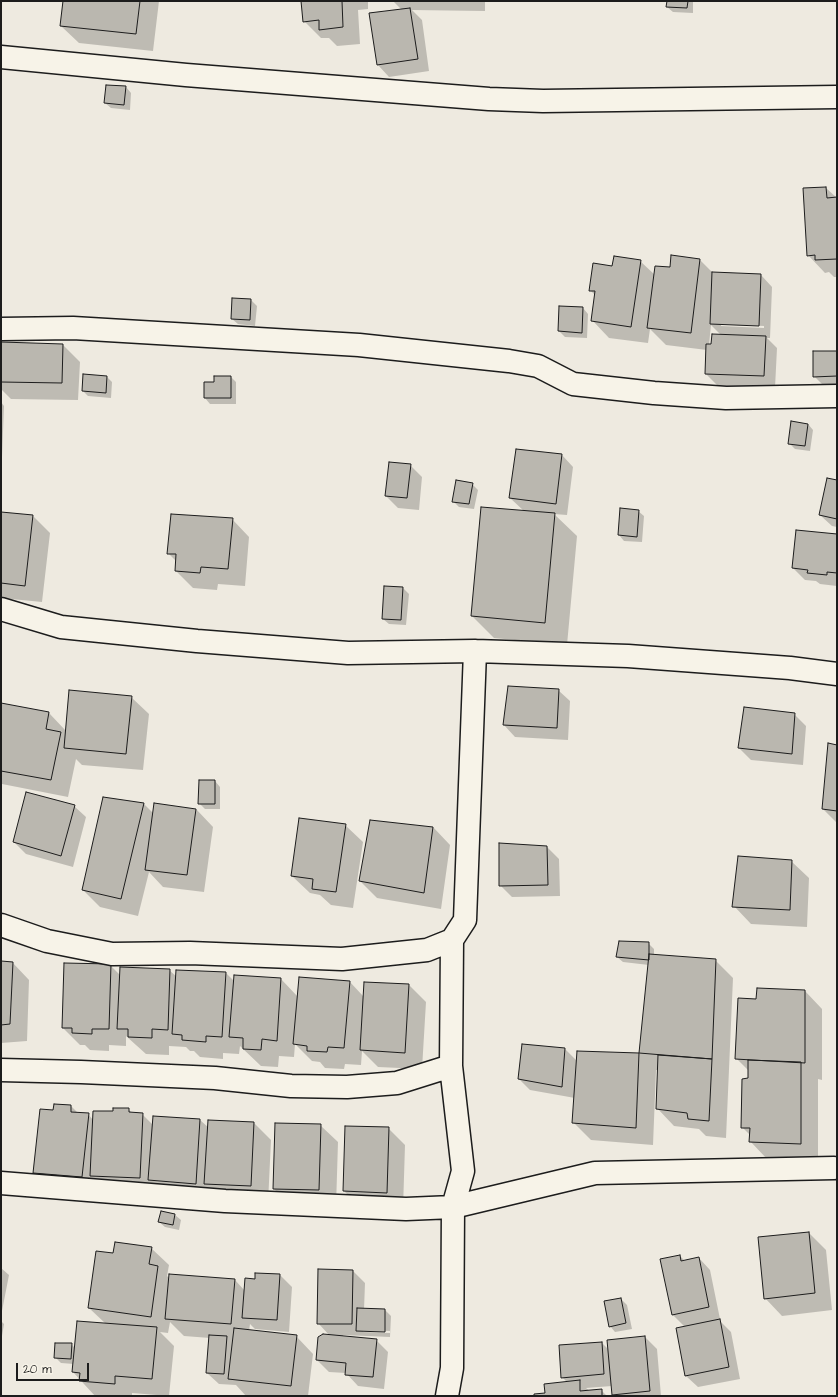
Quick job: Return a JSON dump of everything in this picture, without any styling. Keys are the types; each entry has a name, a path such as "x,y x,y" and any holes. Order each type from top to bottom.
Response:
{"street":[{"path":"1,57 194,76 489,99 543,101 837,97"},
{"path":"1,329 73,328 359,345 509,361 538,366 573,384 654,393 726,398 837,396"},
{"path":"1,609 61,627 196,641 348,653 475,651 628,656 790,668 837,674"},
{"path":"447,1396 452,1368 453,1207 463,1171 451,1066 452,940 465,920 475,651"},
{"path":"1,925 47,941 112,954 190,953 342,959 427,950 452,940"},
{"path":"1,1070 207,1077 291,1086 347,1087 397,1083 451,1066"},
{"path":"1,1183 225,1201 406,1209 453,1207 595,1173 834,1168"}],"building":[{"path":"63,1 140,1 136,34 60,26"},
{"path":"301,1 342,1 343,27 319,30 319,20 303,22"},
{"path":"667,1 688,1 687,8 666,7"},
{"path":"410,8 418,59 377,65 369,13"},
{"path":"106,85 126,86 124,105 104,103"},
{"path":"826,187 827,198 837,197 837,259 815,260 815,255 807,256 803,188"},
{"path":"671,255 700,259 691,333 647,328 655,266 670,267"},
{"path":"614,256 641,260 631,327 591,321 595,291 589,291 593,263 612,266"},
{"path":"712,272 761,274 759,326 710,324"},
{"path":"232,298 251,299 250,320 231,319"},
{"path":"559,306 583,307 582,333 558,331"},
{"path":"712,334 766,336 764,376 705,374 706,344 711,344"},
{"path":"1,342 63,344 62,383 1,382"},
{"path":"813,351 837,351 837,376 813,377"},
{"path":"83,374 107,376 106,393 82,391"},
{"path":"214,376 231,376 231,398 204,398 204,382 214,382"},
{"path":"791,421 808,424 805,446 788,444"},
{"path":"516,449 562,454 556,504 509,498"},
{"path":"389,462 411,464 407,498 385,496"},
{"path":"827,478 837,480 837,519 819,515"},
{"path":"456,480 473,483 469,504 452,502"},
{"path":"481,507 555,513 545,623 471,616"},
{"path":"620,508 639,510 637,537 618,535"},
{"path":"1,512 33,515 25,586 1,583"},
{"path":"171,514 233,518 228,569 201,567 200,573 175,571 176,554 167,554"},
{"path":"796,530 837,534 837,573 827,572 827,575 807,573 808,570 792,568"},
{"path":"384,586 403,587 401,620 382,619"},
{"path":"508,686 559,689 557,728 503,725"},
{"path":"69,690 132,696 126,754 64,748"},
{"path":"1,703 49,712 46,729 61,732 51,780 1,771"},
{"path":"744,707 795,713 792,754 738,748"},
{"path":"828,743 837,745 837,811 822,809"},
{"path":"199,780 215,780 215,804 198,804"},
{"path":"26,792 75,805 61,856 13,842"},
{"path":"103,797 144,803 121,899 82,890"},
{"path":"154,803 196,809 187,875 145,870"},
{"path":"299,818 346,824 336,892 312,889 313,879 291,876"},
{"path":"370,820 433,827 424,893 359,881"},
{"path":"499,843 547,846 548,885 499,886"},
{"path":"738,856 792,860 790,910 732,907"},
{"path":"619,941 649,942 649,960 616,957"},
{"path":"649,954 716,959 712,1059 639,1053"},
{"path":"1,961 13,962 10,1024 1,1025"},
{"path":"64,963 111,964 109,1029 92,1029 92,1034 72,1033 72,1028 62,1028"},
{"path":"120,967 170,969 168,1030 152,1029 152,1038 128,1037 128,1029 117,1029"},
{"path":"176,970 226,972 222,1037 206,1036 206,1042 182,1040 182,1035 172,1034"},
{"path":"234,975 281,978 277,1041 262,1039 261,1050 243,1049 243,1038 229,1037"},
{"path":"299,977 350,981 344,1048 328,1047 327,1052 307,1051 307,1046 293,1044"},
{"path":"364,982 409,984 405,1053 360,1050"},
{"path":"757,988 805,990 805,1063 735,1059 738,998 756,999"},
{"path":"522,1044 565,1048 562,1087 518,1079"},
{"path":"577,1051 639,1053 636,1128 572,1123"},
{"path":"658,1055 712,1059 709,1121 688,1119 687,1113 656,1109"},
{"path":"748,1060 801,1062 801,1144 749,1142 750,1128 741,1128 742,1079 748,1078"},
{"path":"54,1104 71,1105 71,1112 89,1113 82,1177 33,1173 40,1109 53,1110"},
{"path":"113,1108 129,1108 129,1112 143,1113 140,1178 90,1176 93,1111 113,1111"},
{"path":"153,1116 200,1119 196,1184 148,1180"},
{"path":"208,1120 254,1122 251,1186 204,1184"},
{"path":"275,1123 321,1124 319,1190 273,1189"},
{"path":"345,1126 389,1127 387,1193 343,1191"},
{"path":"161,1211 175,1214 173,1225 158,1222"},
{"path":"809,1232 815,1293 764,1299 758,1237"},
{"path":"115,1242 152,1247 149,1264 158,1266 151,1317 88,1308 96,1251 113,1253"},
{"path":"680,1255 681,1261 699,1257 709,1307 672,1315 660,1259"},
{"path":"318,1269 353,1270 352,1324 317,1324"},
{"path":"255,1273 280,1274 277,1320 242,1318 245,1278 255,1279"},
{"path":"169,1274 235,1279 231,1324 165,1319"},
{"path":"621,1298 626,1323 609,1327 604,1301"},
{"path":"357,1308 385,1309 385,1332 356,1331"},
{"path":"720,1319 729,1367 685,1376 676,1328"},
{"path":"77,1321 157,1327 152,1379 115,1376 115,1384 79,1381 80,1373 72,1372"},
{"path":"234,1328 297,1335 291,1386 228,1379"},
{"path":"323,1334 377,1339 373,1377 345,1375 346,1363 316,1360 318,1337"},
{"path":"209,1335 227,1336 224,1374 206,1373"},
{"path":"645,1336 650,1391 612,1395 607,1340"},
{"path":"602,1342 604,1374 561,1378 559,1345"},
{"path":"55,1343 72,1343 71,1359 54,1358"},
{"path":"580,1380 580,1391 602,1389 602,1396 534,1396 534,1394 545,1393 544,1384"}]}
